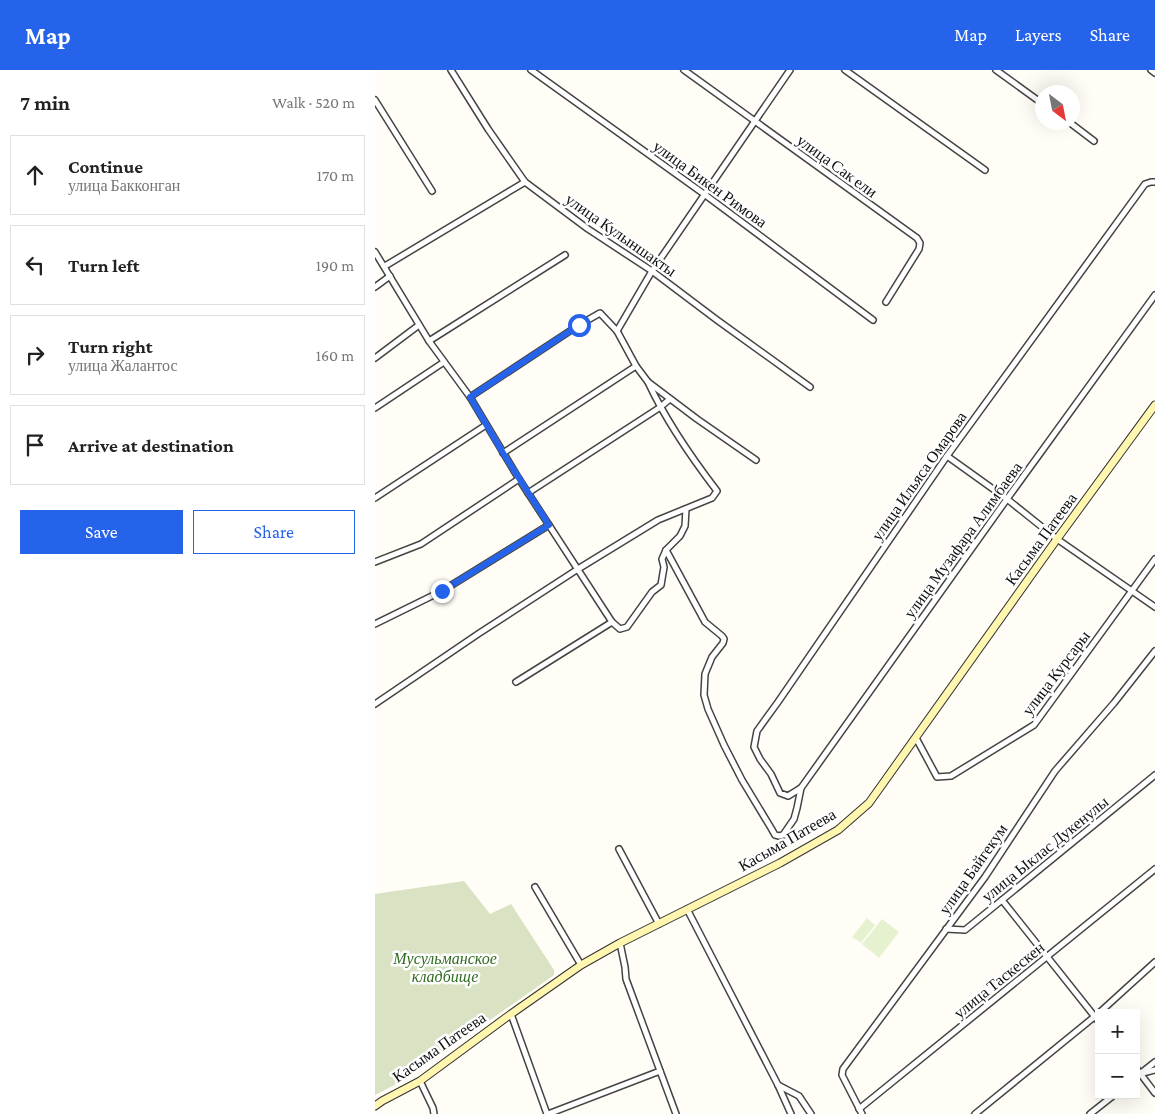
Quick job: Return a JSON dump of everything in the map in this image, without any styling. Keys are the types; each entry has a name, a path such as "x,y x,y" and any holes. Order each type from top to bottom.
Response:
{"main road":[{"name":"Касыма Патеева","path":"375,1106 420,1081 581,965 780,863 838,830 869,803 1155,405"}],"street":[{"name":"улица Кулыншакты","path":"451,70 488,129 525,182 587,230 652,271 810,388"},
{"name":"улица Бикен Римова","path":"531,70 873,320"},
{"name":"улица Сак ели","path":"683,70 917,238 919,249 886,302"},
{"path":"617,331 652,271 703,194 790,70"},
{"path":"845,70 985,170"},
{"path":"996,70 1035,98"},
{"path":"1151,70 1155,73"},
{"path":"375,100 432,191"},
{"path":"1080,130 1094,141"},
{"path":"385,266 525,182"},
{"name":"улица Ильяса Омарова","path":"788,796 780,793 771,774 754,747 757,731 779,702 947,456 1145,184 1155,182"},
{"path":"375,252 429,341 470,397 519,479 612,622 620,629 627,627 652,592 661,586 664,567 662,560 666,550 681,536 685,526 686,509"},
{"path":"429,341 565,256"},
{"path":"375,287 390,276"},
{"name":"улица Музафара Алимбаева","path":"788,796 801,788 1155,295"},
{"path":"375,704 578,569 658,520 712,498 717,491 659,408 647,382 617,331 600,313 470,397"},
{"path":"375,358 419,325"},
{"path":"375,408 445,362"},
{"path":"503,453 636,366"},
{"path":"647,382 756,460"},
{"path":"529,493 670,399"},
{"path":"375,498 486,425"},
{"path":"947,456 1007,499 1057,539 1155,608"},
{"path":"375,562 421,544 519,479"},
{"path":"375,624 442,591 549,525"},
{"path":"666,550 705,622 724,638 712,657 705,674 704,695 724,745 742,780 775,834 783,835 794,819 801,788"},
{"name":"улица Курсары","path":"916,738 937,777 951,776 1034,725 1155,559"},
{"path":"516,682 612,622"},
{"name":"улица Байгекум","path":"861,1112 842,1075 843,1069 985,877 1055,771 1114,703 1155,651"},
{"name":"улица Ыклас Дукенулы","path":"946,929 965,930 1155,775"},
{"path":"619,849 659,924"},
{"name":"улица Таскескен","path":"861,1112 1155,869"},
{"path":"535,887 581,965"},
{"path":"1002,900 1047,957 1095,1012"},
{"path":"687,909 778,1085 791,1114"},
{"path":"621,944 625,979 677,1114"},
{"path":"1103,1009 1155,962"},
{"path":"511,1014 548,1114 660,1071"},
{"path":"975,1114 1095,1016"},
{"path":"1140,1074 1155,1062"},
{"path":"1140,1075 1155,1070"},
{"path":"1140,1078 1155,1093"},
{"path":"420,1081 434,1114"},
{"path":"778,1085 799,1096 811,1114"},
{"path":"1090,1114 1109,1099"}],"green space":[{"name":"Мусульманское кладбище","path":"464,881 490,914 511,904 554,970 554,975 408,1078 375,1095 375,894"},
{"path":"867,918 875,925 861,943 852,937"},
{"path":"882,919 899,932 879,958 862,944"}],"route":[{"path":"442,591 549,525 470,397 579,325"}]}
